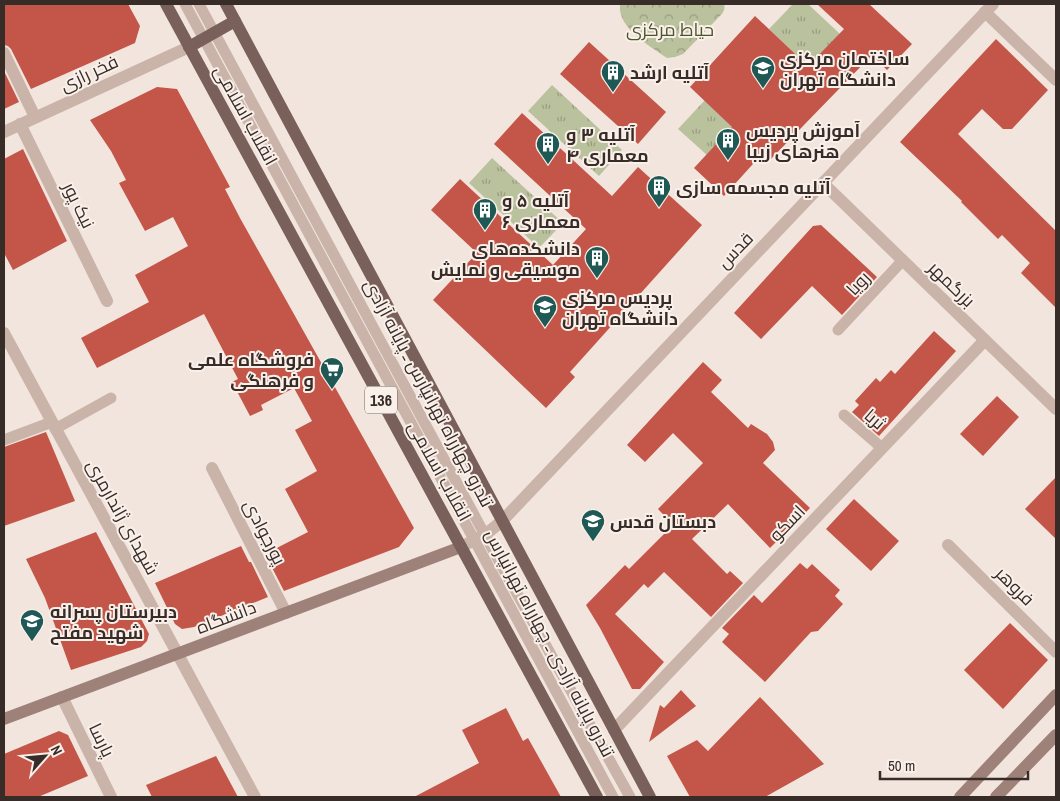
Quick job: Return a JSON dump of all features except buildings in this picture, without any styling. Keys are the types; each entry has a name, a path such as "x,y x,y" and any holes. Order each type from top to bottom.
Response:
{"main road":[{"name":"انقلاب اسلامی","path":"166,4 597,797"},
{"name":"انقلاب اسلامی","path":"226,4 650,797"},
{"path":"189,47 235,21"},
{"name":"دانشگاه","path":"4,719 461,547"},
{"path":"960,797 1056,695"},
{"path":"996,797 1056,735"}],"street":[{"path":"989,8 1056,80"},
{"name":"قدس","path":"461,547 480,538 502,521 989,8"},
{"name":"فخر رازی","path":"4,132 189,47"},
{"path":"4,53 35,117"},
{"name":"نیک پور","path":"20,124 107,302"},
{"name":"بزرگمهر","path":"823,183 1056,409"},
{"name":"شهدای ژاندارمری","path":"4,333 255,797"},
{"name":"اسکو","path":"614,730 985,340"},
{"name":"پورجوادی","path":"212,468 286,613"},
{"name":"فروهر","path":"948,545 1056,652"},
{"name":"پارسا","path":"62,697 110,797"}],"lane":[{"name":"تندرو پایانه آزادی ـ چهارراه تهرانپارس","path":"185,4 209,35 480,538 613,797"},
{"path":"199,4 209,35"},
{"name":"رویا","path":"838,330 903,260"},
{"path":"4,440 54,425 111,398"},
{"name":"ثریا","path":"844,415 882,448"},
{"name":"تندرو چهارراه تهرانپارس ـ پایانه آزادی","path":"480,538 630,797"}],"green space":[{"name":"حیاط مرکزی","path":"620,4 724,4 724,8 721,15 683,54 667,58 644,42 629,28 620,13"},
{"path":"793,4 808,4 840,34 808,66 769,29"},
{"path":"552,85 622,150 599,176 528,111"},
{"path":"705,100 732,127 707,155 678,129"},
{"path":"492,158 563,223 539,248 469,183"}],"place":[{"name":"ساختمان مرکزی دانشگاه تهران","path":"763,89"},
{"name":"آتلیه ارشد","path":"613,93"},
{"name":"آموزش پردیس هنرهای زیبا","path":"728,161"},
{"name":"آتلیه ۳ و ۴ معماری","path":"548,165"},
{"name":"آتلیه مجسمه سازی","path":"659,208"},
{"name":"آتلیه ۵ و ۶ معماری","path":"485,231"},
{"name":"دانشکده‌های موسیقی و نمایش","path":"597,279"},
{"name":"پردیس مرکزی دانشگاه‌ تهران","path":"545,328"},
{"name":"فروشگاه علمی و فرهنگی","path":"332,390"},
{"name":"دبستان قدس","path":"593,542"},
{"name":"دبیرستان پسرانه شهید مفتح","path":"32,642"}]}
